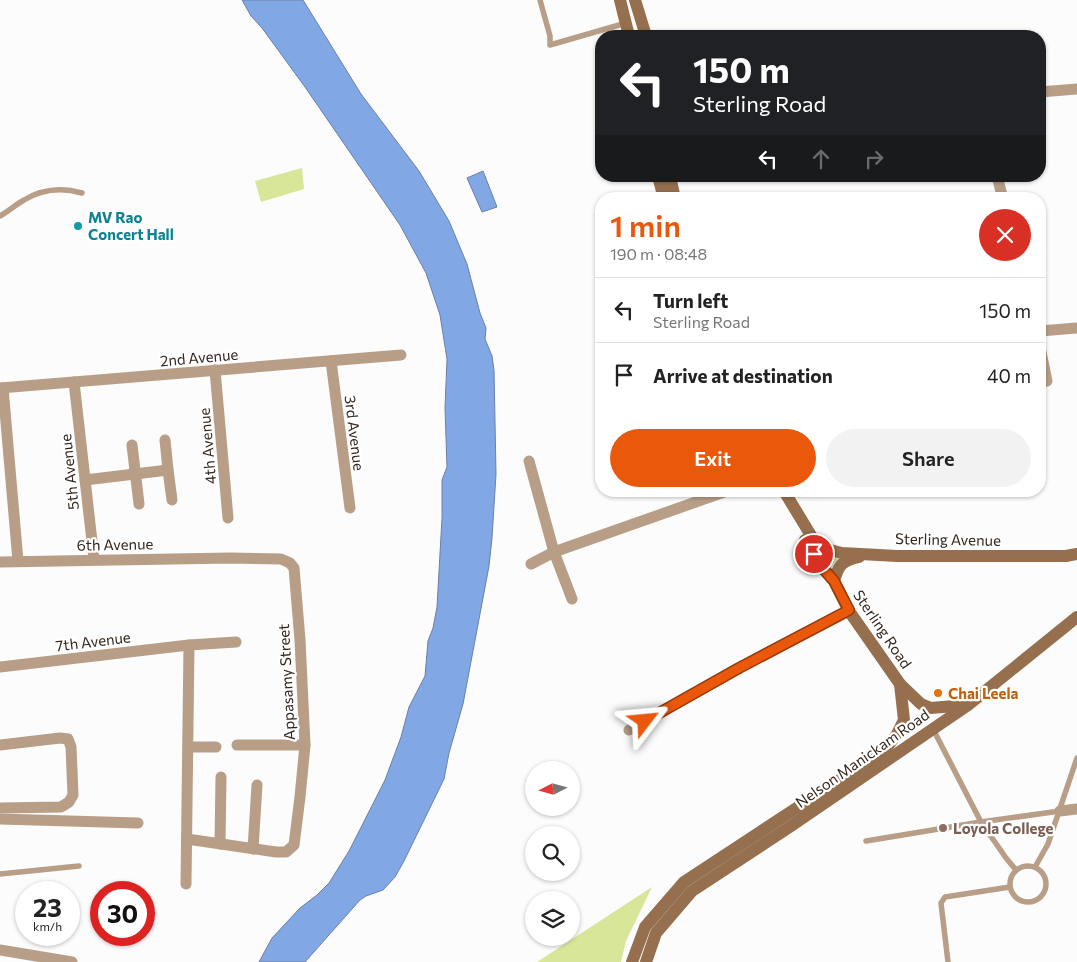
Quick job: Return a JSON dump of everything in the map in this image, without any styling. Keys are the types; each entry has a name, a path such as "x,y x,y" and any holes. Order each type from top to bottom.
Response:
{"main road":[{"path":"620,0 628,30"},
{"path":"635,0 644,30"},
{"name":"Sterling Road","path":"779,497 821,566 834,581 849,610 900,684 921,704 931,708 968,705"},
{"name":"Sterling Avenue","path":"788,497 818,547 842,553 964,557 1073,557"},
{"path":"834,581 837,569 845,561 868,554"},
{"name":"Nelson Manickam Road","path":"680,896 692,891 791,826 968,705 1077,617"},
{"name":"Nelson Manickam Road","path":"680,896 684,882 884,750 897,734 904,720 900,684"},
{"path":"632,962 646,927 680,896"},
{"path":"646,962 656,933 680,896"}],"street":[{"path":"1046,91 1077,88"},
{"path":"1046,331 1077,328"},
{"name":"2nd Avenue","path":"2,388 401,355"},
{"name":"3rd Avenue","path":"331,361 350,508"},
{"name":"4th Avenue","path":"216,370 228,518"},
{"name":"5th Avenue","path":"74,382 94,559"},
{"path":"2,388 18,561"},
{"path":"165,440 172,500"},
{"path":"132,446 139,504"},
{"path":"530,461 554,552 572,599"},
{"path":"85,480 168,470"},
{"path":"531,564 554,552 710,497"},
{"name":"6th Avenue","path":"0,562 230,558"},
{"name":"Appasamy Street","path":"230,558 281,559 290,563 294,568 305,745 294,845 286,852 253,849"},
{"path":"629,730 739,668 849,610"},
{"name":"7th Avenue","path":"0,667 189,645 236,642"},
{"path":"186,884 189,645"},
{"path":"0,745 60,738 68,739 71,747 73,796 69,802 61,807 0,808"},
{"path":"236,745 305,745"},
{"path":"188,746 216,747"},
{"path":"220,844 221,778"},
{"path":"187,839 253,849 257,785"},
{"path":"1060,811 1077,809"},
{"path":"0,819 138,823"},
{"path":"0,950 54,961 72,962"}],"lane":[{"path":"540,0 550,36 550,45 595,32"},
{"path":"602,30 626,23"},
{"path":"0,216 38,193 53,189 72,190 82,193"},
{"path":"932,729 981,822 1016,870"},
{"path":"1035,867 1048,844 1077,758"},
{"path":"866,841 1060,811"},
{"path":"0,874 79,866"},
{"path":"1022,867 1035,867 1040,870 1046,880 1045,892 1037,900 1026,902 1020,900 1012,892 1010,881 1016,870 1022,867"},
{"path":"948,962 941,903 945,897 1010,887"}],"green space":[{"path":"302,168 304,189 261,202 255,181"},
{"path":"819,551 843,557 835,562 830,569"},
{"path":"652,887 626,941 621,962 537,962 562,946 580,946 580,934"}],"water":[{"path":"242,0 303,0 361,94 419,171 449,221 467,264 486,328 485,339 492,356 494,370 496,474 489,566 463,704 449,753 444,779 395,877 383,890 360,900 305,962 259,962 272,938 300,908 329,883 349,851 385,780 401,737 409,707 425,676 428,641 433,628 437,607 442,480 447,467 445,408 447,359 440,315 426,273 400,225 305,87 251,16"},
{"path":"483,171 497,207 482,212 467,178"}],"place":[{"name":"MV Rao Concert Hall","path":"78,226"},
{"name":"Chai Leela","path":"938,693"},
{"name":"Loyola College","path":"943,828"}],"route":[{"path":"645,721 739,668 849,610 834,581 821,566 814,554"}]}
